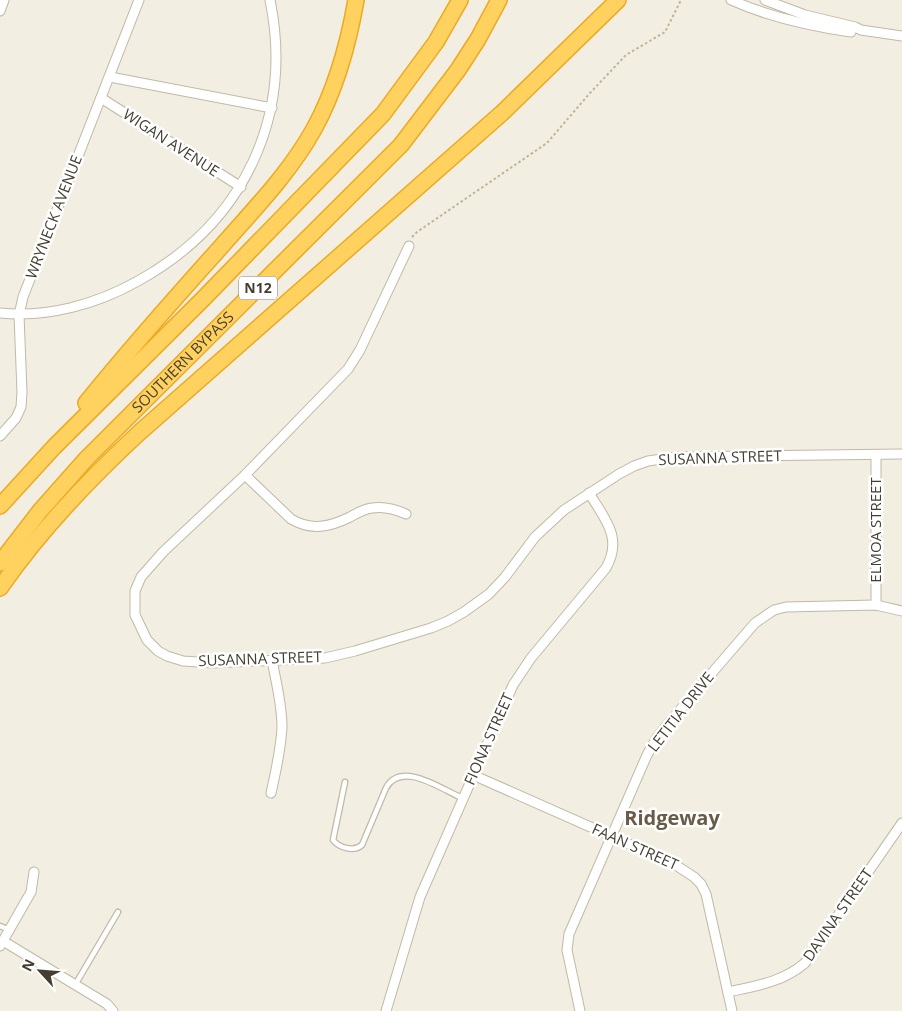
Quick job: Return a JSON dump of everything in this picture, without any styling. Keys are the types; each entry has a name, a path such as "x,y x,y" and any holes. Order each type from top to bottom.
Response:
{"highway":[{"path":"54,446 108,376 269,192 301,151 314,129 340,70 356,0"},
{"name":"SOUTHERN BYPASS","path":"0,506 54,446 203,299 383,114 436,42 460,0"},
{"name":"SOUTHERN BYPASS","path":"0,563 40,511 87,458 401,144 458,70 478,39 499,0"},
{"path":"0,588 54,518 95,474 502,113 618,0"}],"street":[{"path":"0,10 4,0"},
{"name":"WRYNECK AVENUE","path":"0,436 16,418 21,407 19,315 23,297 139,0"},
{"path":"0,312 19,315 33,314 99,300 120,292 166,265 193,244 210,227 241,187 252,167 272,108 276,46 270,0"},
{"path":"731,0 791,21 854,32 861,30"},
{"path":"765,0 805,15 861,30 902,36"},
{"path":"110,77 272,108"},
{"name":"WIGAN AVENUE","path":"101,98 241,187"},
{"name":"SUSANNA STREET","path":"409,246 360,350 348,369 245,475 141,577 135,591 135,615 143,632 152,646 158,651 175,659 214,663 308,660 337,656 448,621 489,594 506,577 543,528 564,510 634,466 661,459 902,454"},
{"name":"ELMOA STREET","path":"876,455 876,605"},
{"path":"245,475 291,519 311,527 327,527 372,508 392,508 406,514"},
{"name":"FIONA STREET","path":"386,1011 420,897 462,798 514,685 522,671 611,560 614,542 612,533 589,493"},
{"name":"LETITIA DRIVE","path":"580,1011 567,942 572,925 647,755 656,739 754,623 774,610 786,607 876,605 902,610"},
{"path":"271,793 278,761 282,725 272,660"},
{"name":"FAAN STREET","path":"473,775 684,869 701,884 709,906 732,1011"},
{"name":"DAVINA STREET","path":"728,992 775,981 797,970 805,963 902,823"},
{"path":"34,872 32,892 1,944 107,1004 113,1011"}],"lane":[{"path":"345,782 333,840 337,845 352,849 360,848 362,845 389,782 397,777 414,776 462,798"},
{"path":"75,985 118,912"},
{"path":"0,926 10,930"}],"path":[{"path":"409,246 411,239 417,232 547,143 626,55 665,32 681,0"}],"district":[{"name":"Ridgeway","path":"672,818"}]}
